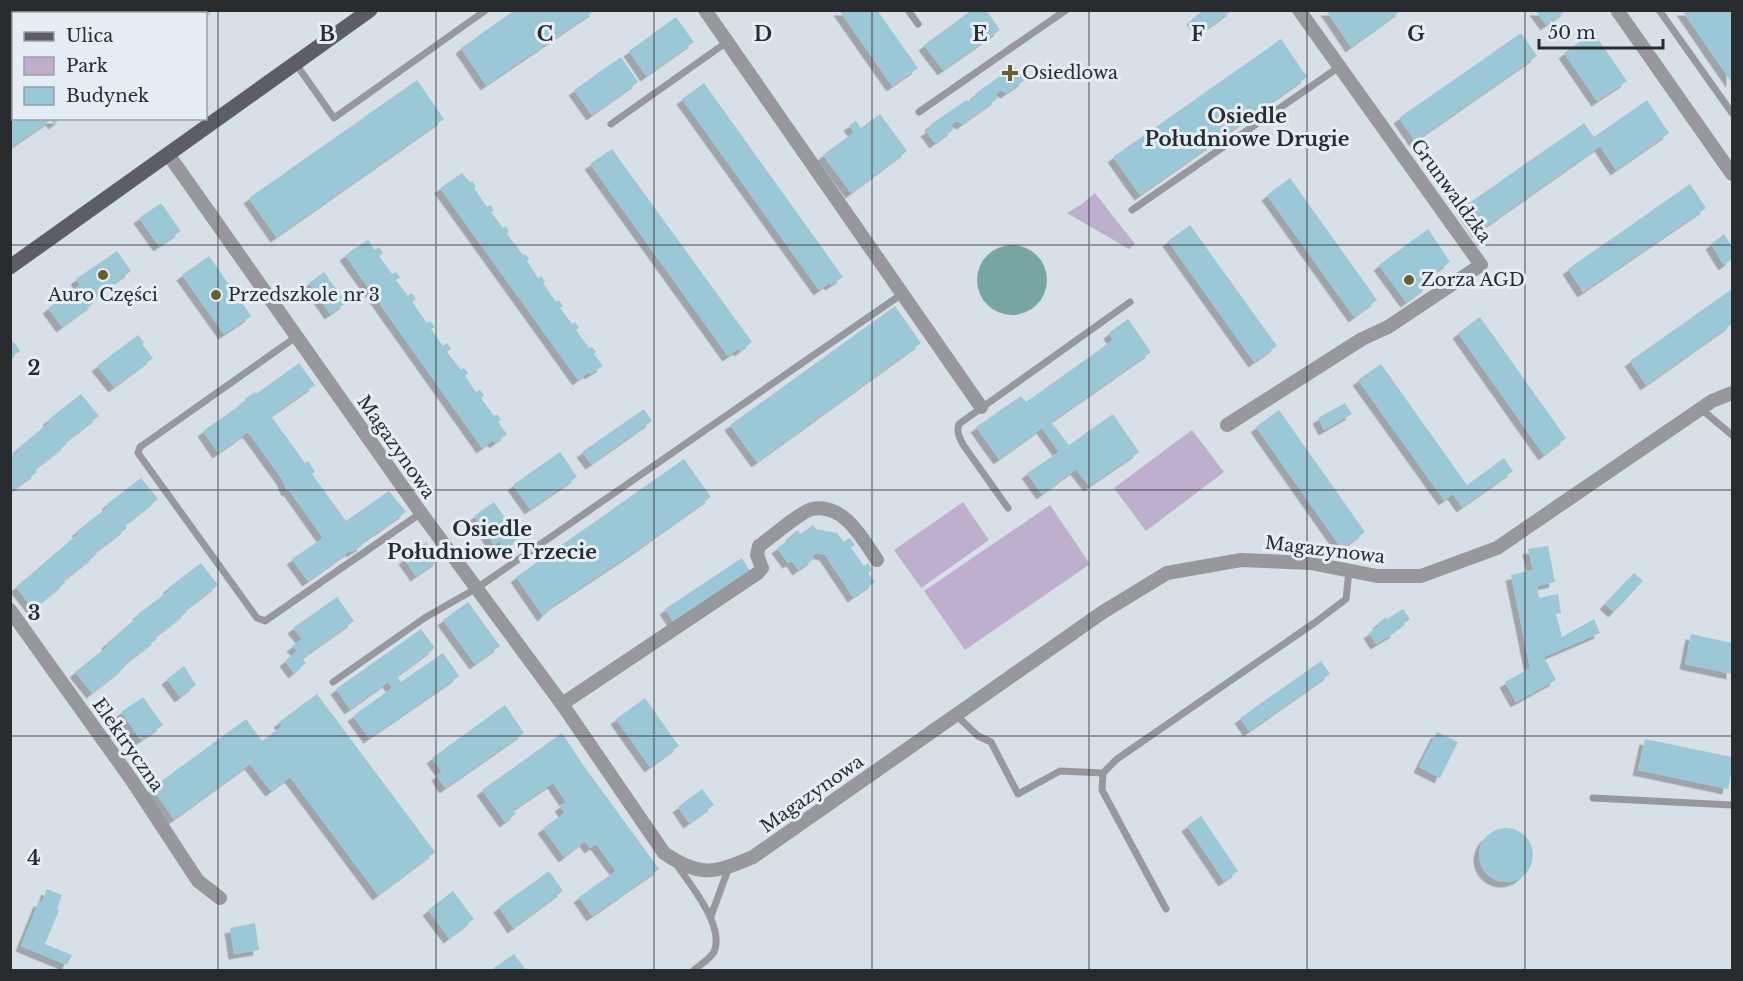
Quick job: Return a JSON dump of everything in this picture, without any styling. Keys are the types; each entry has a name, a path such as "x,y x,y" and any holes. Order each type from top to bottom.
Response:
{"main road":[{"path":"10,267 370,10"}],"street":[{"path":"705,10 981,407"},
{"name":"Grunwaldzka","path":"1227,425 1362,339 1388,327 1481,265 1299,10"},
{"path":"1617,10 1732,174"},
{"name":"Magazynowa","path":"168,154 421,513 562,704 664,853 688,868 706,871 729,867 753,857 1103,612 1167,573 1241,560 1310,563 1377,576 1421,576 1497,548 1712,401 1732,393"},
{"path":"562,704 758,573 762,568 757,555 759,546 810,509 830,510 848,520 877,560"},
{"name":"Elektryczna","path":"10,610 131,779 198,881 220,898"}],"lane":[{"path":"295,64 334,118 486,10"},
{"path":"908,10 918,24"},
{"path":"919,112 1066,10"},
{"path":"1659,10 1732,113"},
{"path":"611,124 727,42"},
{"path":"1132,210 1339,67"},
{"path":"333,682 426,617 477,588 902,294"},
{"path":"1008,508 959,437 957,429 959,424 1130,302"},
{"path":"296,337 140,447 138,453 257,618 265,621 421,513"},
{"path":"1701,409 1732,435"},
{"path":"1166,909 1102,790 1103,773 1118,759 1346,599 1349,571"},
{"path":"956,715 978,736 991,741 1018,794 1060,771 1103,773"},
{"path":"1593,798 1732,805"},
{"path":"674,860 711,916 717,942 713,954 694,970"},
{"path":"711,916 729,867"}],"green space":[{"path":"1095,193 1135,244 1129,249 1067,213"},
{"path":"1192,430 1224,472 1146,531 1114,488"},
{"path":"963,502 989,540 921,588 894,550"},
{"path":"1050,505 1090,564 965,650 924,591"}],"shaded area":[{"path":"1012,245 1025,248 1037,255 1044,267 1047,280 1044,293 1037,305 1025,312 1012,315 999,312 987,305 980,293 977,280 980,267 987,255 999,248"}],"building":[{"path":"10,10 35,10 33,12 12,12 12,27 10,28"},
{"path":"156,10 214,10 207,16 207,12 158,12"},
{"path":"515,10 596,10 486,85 461,48"},
{"path":"839,10 877,10 918,68 892,86"},
{"path":"972,10 986,10 1000,30 943,70 924,45"},
{"path":"1204,10 1233,10 1202,32 1192,19"},
{"path":"1326,10 1402,10 1351,47"},
{"path":"1535,10 1567,10 1546,25"},
{"path":"1682,10 1732,10 1732,83"},
{"path":"676,17 694,42 646,76 629,51"},
{"path":"1593,32 1627,81 1597,101 1564,53"},
{"path":"1521,33 1537,56 1415,141 1399,118"},
{"path":"1281,39 1307,77 1140,195 1113,157"},
{"path":"621,57 638,82 592,115 574,90"},
{"path":"1016,68 1025,80 1006,93 1001,90 996,94 997,99 962,124 957,121 951,125 953,130 935,143 926,131 931,128 930,125 966,100 969,101 975,97 975,94 1010,69"},
{"path":"417,80 444,119 276,237 249,198"},
{"path":"704,83 843,277 819,290 682,99"},
{"path":"1647,100 1669,133 1616,170 1600,146 1478,232 1462,208 1584,123 1594,137"},
{"path":"12,101 12,120 51,120 10,148 10,102"},
{"path":"880,114 907,151 851,193 823,155 854,132 849,125 856,121 861,128"},
{"path":"612,149 752,342 740,351 738,349 728,356 590,164"},
{"path":"462,173 476,186 474,188 487,207 490,205 494,210 491,212 503,228 506,226 509,232 507,234 523,255 525,254 529,259 527,261 538,278 541,276 556,302 559,300 563,306 560,308 572,324 575,322 579,328 576,330 589,348 592,347 596,352 594,354 603,366 578,380 440,188"},
{"path":"1290,178 1377,300 1354,317 1267,195"},
{"path":"1690,184 1706,208 1583,292 1568,269"},
{"path":"161,203 181,231 159,246 139,218"},
{"path":"1190,225 1277,346 1254,362 1168,241"},
{"path":"1428,229 1450,262 1424,280 1428,286 1406,302 1379,265"},
{"path":"1724,234 1732,247 1732,259 1724,265 1711,244"},
{"path":"368,240 375,250 379,247 383,253 379,256 392,274 396,272 400,277 396,280 408,296 411,293 416,299 412,302 427,323 430,321 435,327 431,329 443,346 447,343 451,349 447,352 461,370 464,368 468,373 465,376 476,392 480,390 484,395 481,398 494,416 497,414 501,420 498,422 507,434 495,443 493,440 482,448 345,255"},
{"path":"117,251 131,271 90,300 94,303 62,327 48,308 80,285 76,279"},
{"name":"Przedszkole nr 3","path":"209,256 251,316 224,334 182,275"},
{"path":"324,272 346,303 330,314 309,283"},
{"path":"1732,289 1732,324 1646,385 1630,361"},
{"path":"895,306 921,343 757,462 730,425"},
{"path":"1480,317 1566,438 1544,455 1458,333"},
{"path":"1128,319 1151,352 1051,422 1069,445 1113,414 1139,452 1089,486 1076,469 1042,494 1027,473 1059,452 1042,428 999,459 976,427 1021,396 1026,402 1113,340 1109,333"},
{"path":"138,335 153,358 114,387 97,366"},
{"path":"14,342 20,351 10,358 10,344"},
{"path":"299,363 315,385 271,416 305,463 308,461 315,472 312,474 346,521 389,491 406,512 361,543 363,545 352,552 351,550 308,581 292,559 323,538 289,490 287,491 282,479 248,432 218,453 203,431 246,401 245,399 255,392 256,394"},
{"path":"1381,364 1467,485 1504,458 1513,471 1462,507 1453,494 1444,500 1358,380"},
{"path":"81,394 99,416 35,469 37,472 10,492 10,457 50,422 48,420"},
{"path":"1345,403 1352,414 1324,430 1318,418"},
{"path":"644,409 652,421 591,464 582,452"},
{"path":"1279,410 1365,532 1342,549 1256,427"},
{"path":"560,452 577,477 530,509 513,485"},
{"path":"684,459 711,497 554,605 543,616 516,577"},
{"path":"141,478 158,499 125,525 127,528 94,553 96,555 33,609 16,587 79,533 77,531 109,506 107,504"},
{"path":"494,502 519,538 505,549 499,541 494,545 474,516"},
{"path":"813,525 816,529 837,533 844,542 850,538 855,545 851,548 864,566 868,563 872,570 868,573 875,582 853,597 825,555 816,553 812,556 814,559 798,570 792,561 788,563 777,548 793,537 791,535 798,530 800,534"},
{"path":"426,542 439,560 416,576 404,559"},
{"path":"1548,546 1555,582 1537,586 1539,598 1558,594 1561,613 1556,614 1562,637 1594,619 1600,633 1544,657 1556,680 1516,702 1505,682 1530,668 1511,575 1533,570 1528,549"},
{"path":"742,558 750,571 673,621 665,609"},
{"path":"201,563 218,585 185,610 187,612 155,637 157,639 92,693 75,672 108,646 107,643 139,616 138,614 170,590 168,588"},
{"path":"1634,573 1643,581 1614,612 1605,604"},
{"path":"337,597 354,621 302,658 306,663 294,673 285,661 297,651 292,646 302,639 293,628"},
{"path":"468,602 500,646 475,664 443,620"},
{"path":"1403,609 1410,619 1395,630 1396,632 1376,644 1369,633 1386,617 1387,619"},
{"path":"421,629 435,648 397,676 401,682 443,653 459,676 369,738 353,716 392,688 388,682 350,709 336,689"},
{"path":"1691,634 1732,643 1732,674 1685,664"},
{"path":"1321,661 1330,674 1249,731 1240,718"},
{"path":"184,666 196,685 180,697 167,679"},
{"path":"317,694 435,852 378,895 290,777 271,791 250,764 174,819 152,788 246,719 262,741 282,726 279,722"},
{"path":"143,697 163,725 141,740 121,712"},
{"path":"645,698 679,746 650,767 616,719"},
{"path":"505,705 524,733 445,788 437,775 442,772 432,758"},
{"path":"1437,732 1458,742 1440,778 1419,767"},
{"path":"562,733 659,869 592,916 579,897 616,871 596,844 590,848 585,841 564,857 543,828 565,813 560,806 566,802 553,783 513,810 516,814 505,822 482,790"},
{"path":"1645,739 1732,757 1728,789 1638,770"},
{"path":"702,789 714,805 689,823 678,807"},
{"path":"1201,816 1238,871 1224,881 1187,826"},
{"path":"1501,828 1511,828 1521,832 1529,840 1533,855 1529,870 1521,878 1511,882 1501,882 1491,878 1483,870 1479,860 1479,850 1483,840 1491,832"},
{"path":"549,871 563,891 513,928 499,907"},
{"path":"47,889 62,895 57,909 59,910 45,944 72,955 67,965 21,946 39,901 42,902"},
{"path":"453,891 474,919 449,938 428,910"},
{"path":"255,923 259,950 234,954 230,928"},
{"path":"514,954 526,970 491,970"}],"place":[{"name":"Osiedlowa","path":"1010,73"},
{"name":"Auro Części","path":"103,275"},
{"name":"Zorza AGD","path":"1409,280"},
{"name":"Przedszkole nr 3","path":"216,295"}],"district":[{"name":"Osiedle Południowe Drugie","path":"1247,128"},
{"name":"Osiedle Południowe Trzecie","path":"492,540"}]}
